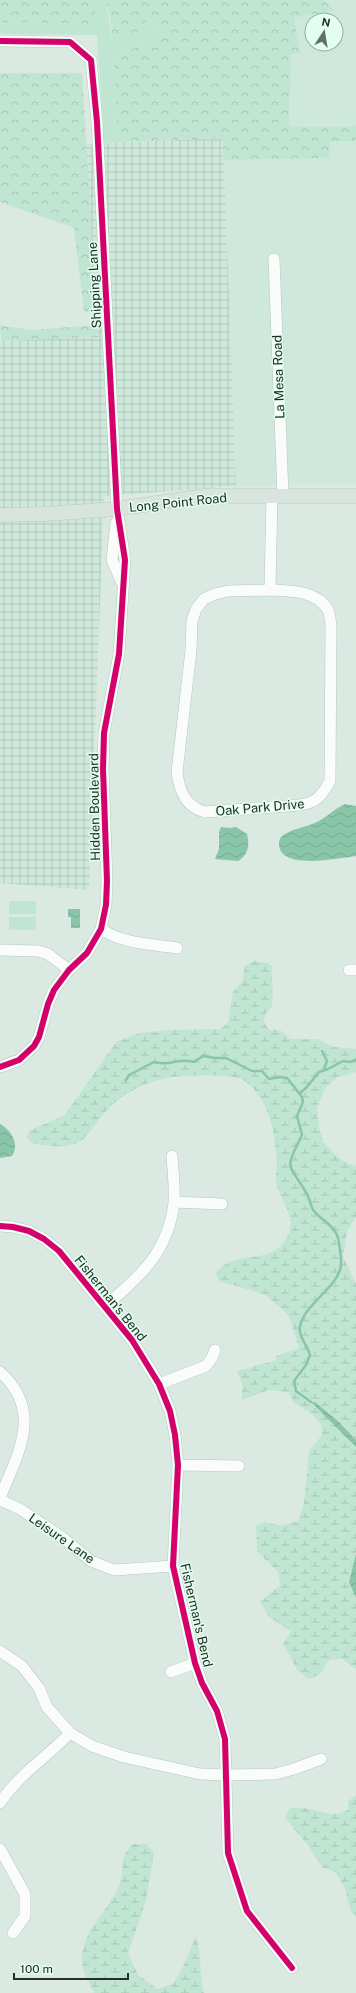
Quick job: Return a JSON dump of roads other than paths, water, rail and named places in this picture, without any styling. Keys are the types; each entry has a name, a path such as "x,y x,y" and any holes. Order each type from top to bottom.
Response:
{"main road":[{"name":"Long Point Road","path":"0,515 45,514 117,508 204,496 356,496"}],"street":[{"name":"Shipping Lane","path":"0,41 70,42 92,60 97,122 117,508"},
{"name":"La Mesa Road","path":"270,590 277,496 274,259"},
{"name":"Hidden Boulevard","path":"0,1067 19,1060 34,1046 39,1036 48,1004 54,990 69,970 87,953 101,929 106,905 107,881 103,769 104,733 119,654 122,584 112,560 117,508"},
{"name":"Oak Park Drive","path":"270,590 298,592 315,597 328,609 331,625 330,781 323,794 313,802 300,805 245,809 200,810 192,806 183,796 178,784 177,772 191,650 192,620 196,609 204,599 215,594 228,591 270,590"},
{"path":"101,929 110,935 122,939 177,948"},
{"path":"0,950 38,951 48,954 69,970"},
{"path":"105,1306 143,1273 158,1253 169,1225 174,1202 172,1156"},
{"path":"174,1202 222,1204"},
{"name":"Fisherman's Bend","path":"0,1226 14,1227 29,1231 44,1239 59,1251 132,1340 159,1384 172,1423 178,1465 173,1566 195,1663 202,1683 217,1711 225,1739 228,1853 247,1911 292,1968"},
{"path":"159,1384 206,1366 212,1358 215,1350"},
{"path":"0,1372 12,1382 22,1401 25,1419 20,1447 0,1499"},
{"path":"178,1465 239,1466"},
{"name":"Leisure Lane","path":"0,1499 25,1512 63,1538 91,1561 114,1570 173,1566"},
{"path":"0,1651 22,1666 39,1688 47,1707 70,1733 92,1746 124,1757 200,1774 226,1775 275,1774 321,1759"},
{"path":"171,1672 195,1663"},
{"path":"0,1803 8,1792 29,1770 51,1753 70,1733"},
{"path":"0,1850 25,1894 25,1916 13,1933"}],"water":[{"path":"345,804 356,806 356,856 312,861 289,858 282,852 279,844 282,836 293,830 317,822"},
{"path":"221,827 236,827 247,834 248,846 246,853 238,861 215,859 219,849 219,832"},
{"path":"68,909 80,909 80,928 71,928 71,917 68,917"},
{"path":"0,1124 8,1130 15,1142 12,1156 0,1158"},
{"path":"311,1402 315,1402 338,1421 356,1440 356,1447"},
{"path":"356,1554 356,1598 349,1582"}],"waterway":[{"path":"322,1051 327,1061 324,1069"},
{"path":"126,1080 129,1075 154,1062 194,1062 203,1056 226,1058 252,1071 262,1071 269,1079 280,1077 287,1078 302,1097 303,1102 297,1116 302,1135 293,1154 291,1166 308,1196 313,1209 330,1225 336,1233 338,1237 341,1260 341,1267 336,1278 309,1308 301,1324 300,1332 310,1355 306,1365 294,1381 296,1391 311,1402"},
{"path":"300,1093 319,1072 343,1061 350,1062 356,1060"}]}
